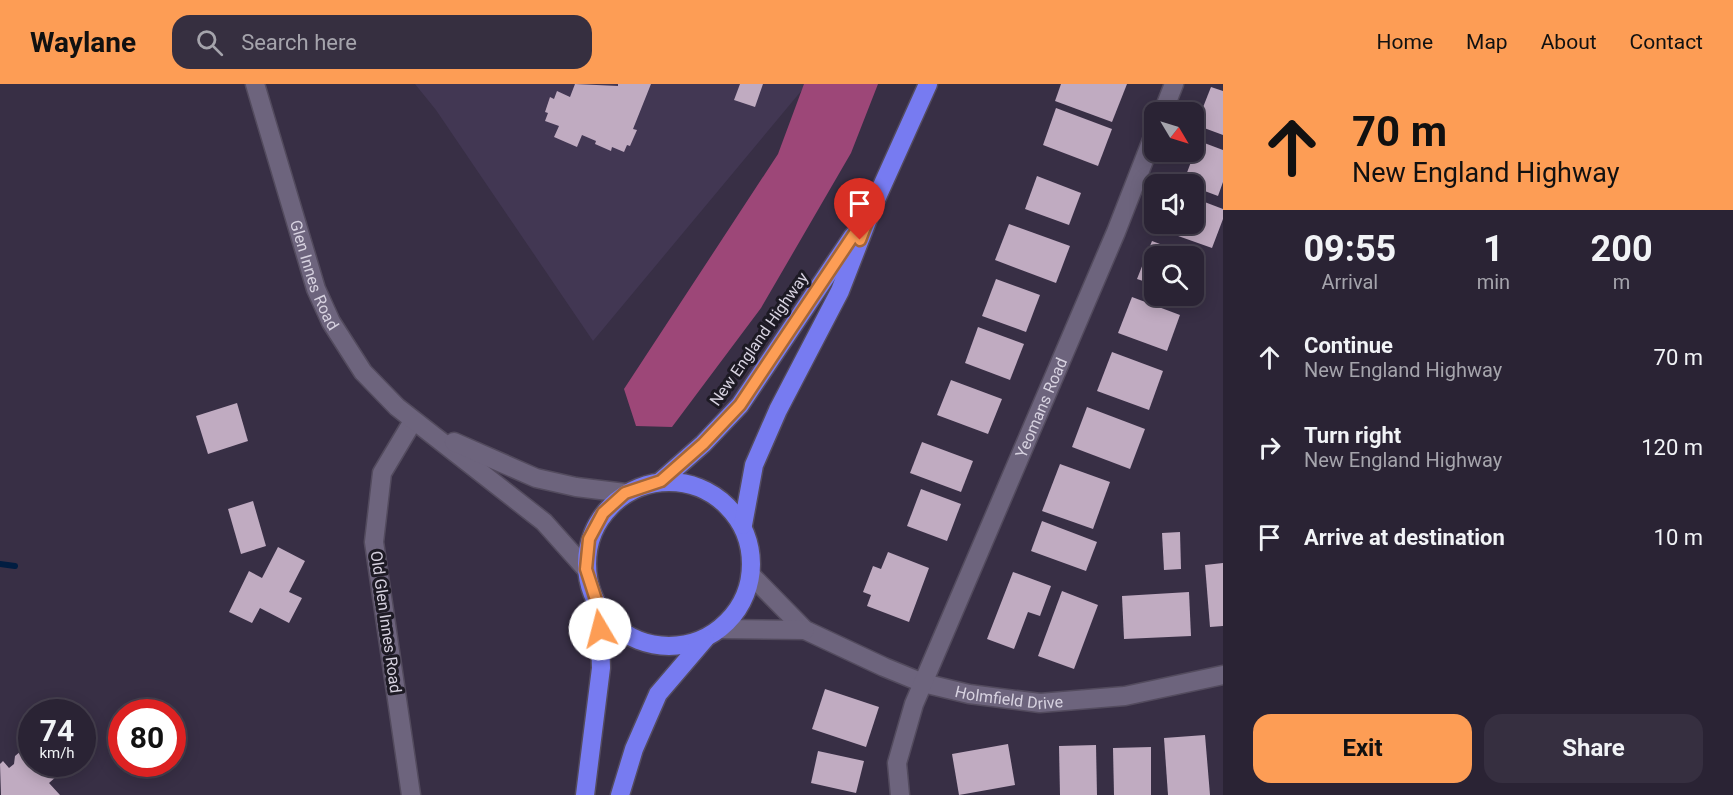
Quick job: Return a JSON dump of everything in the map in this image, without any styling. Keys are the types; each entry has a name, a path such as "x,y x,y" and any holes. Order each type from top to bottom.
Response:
{"highway":[{"name":"New England Highway","path":"743,525 754,465 778,410 840,291 873,206 928,84"},
{"name":"New England Highway","path":"661,481 703,444 740,405 873,206"},
{"path":"585,795 601,668 599,609 586,569 589,539 603,513 625,493 661,481 694,484 722,500 743,525 751,549 752,575 741,605 721,629 705,639 658,694 634,748 620,795"},
{"path":"599,609 627,637 637,640 666,648 705,639"}],"street":[{"name":"Glen Innes Road","path":"255,84 316,289 331,322 363,372 378,390 413,421 544,522 586,569"},
{"path":"1167,102 1174,84"},
{"name":"Yeomans Road","path":"900,795 897,763 914,704 1116,232 1144,160"},
{"name":"Old Glen Innes Road","path":"411,795 374,542 382,473 413,421"},
{"name":"Glen Innes Road","path":"430,432 536,478 576,487 625,493"},
{"name":"Holmfield Drive","path":"752,575 805,630 923,683 969,694 1040,703 1125,696 1223,675"},
{"name":"Holmfield Drive","path":"721,629 805,630"}],"shaded area":[{"path":"415,84 807,84 593,341 436,110"},
{"path":"804,84 878,84 851,153 761,308 672,427 636,426 624,389 778,154"}],"building":[{"path":"575,84 618,86 618,84 651,84 633,129 637,130 630,146 627,145 624,152 612,147 611,151 582,135 577,147 554,137 559,126 545,121 548,113 545,112 550,97 554,99 557,91 570,97"},
{"path":"740,84 763,84 755,107 734,100"},
{"path":"1061,84 1127,84 1112,122 1055,101"},
{"path":"1211,87 1223,91 1223,135 1204,128 1204,105"},
{"path":"1056,108 1112,129 1098,166 1043,145"},
{"path":"1204,143 1223,150 1223,182 1218,196 1204,191 1204,174 1186,174 1191,162 1204,162"},
{"path":"1037,176 1081,193 1069,225 1025,209"},
{"path":"1204,202 1223,209 1223,219 1212,248 1172,234 1204,234"},
{"path":"1009,224 1070,246 1056,283 995,260"},
{"path":"1152,241 1165,246 1150,246"},
{"path":"1144,261 1144,281 1137,279"},
{"path":"996,279 1040,295 1026,332 982,316"},
{"path":"1132,297 1144,302 1144,306 1156,306 1180,315 1167,351 1118,333"},
{"path":"978,327 1024,344 1010,380 965,363"},
{"path":"1112,352 1163,371 1149,410 1097,391"},
{"path":"951,380 1002,399 988,434 937,415"},
{"path":"237,403 248,441 208,454 196,416"},
{"path":"1087,407 1145,429 1130,469 1072,447"},
{"path":"922,442 973,461 961,492 910,473"},
{"path":"1060,464 1110,482 1093,529 1042,511"},
{"path":"921,489 961,504 947,541 907,526"},
{"path":"253,501 266,546 241,554 228,509"},
{"path":"1042,521 1097,542 1086,571 1031,551"},
{"path":"1180,532 1181,569 1164,570 1162,533"},
{"path":"278,547 305,561 289,592 302,598 289,623 260,608 252,623 229,612 249,571 262,578"},
{"path":"888,552 929,568 909,622 867,606 871,595 863,592 873,566 881,569"},
{"path":"1223,563 1223,626 1210,627 1205,565"},
{"path":"1013,572 1051,586 1040,616 1028,612 1014,649 987,639"},
{"path":"1062,591 1098,605 1074,669 1038,656"},
{"path":"1189,592 1191,636 1124,639 1122,596"},
{"path":"825,689 879,707 866,747 812,729"},
{"path":"1205,735 1210,795 1168,795 1164,738"},
{"path":"1008,744 1015,785 959,795 952,754"},
{"path":"1096,745 1097,795 1060,795 1059,746"},
{"path":"1151,747 1151,795 1114,795 1113,748"},
{"path":"818,751 864,761 856,793 811,783"},
{"path":"18,754 18,777 56,777 49,783 60,795 1,795 0,764 3,761 9,768 14,764 15,756"}],"waterway":[{"path":"0,564 15,566"}],"route":[{"path":"600,629 599,609 586,569 589,539 603,513 625,493 661,481 703,444 740,405 873,206 860,240"}]}
